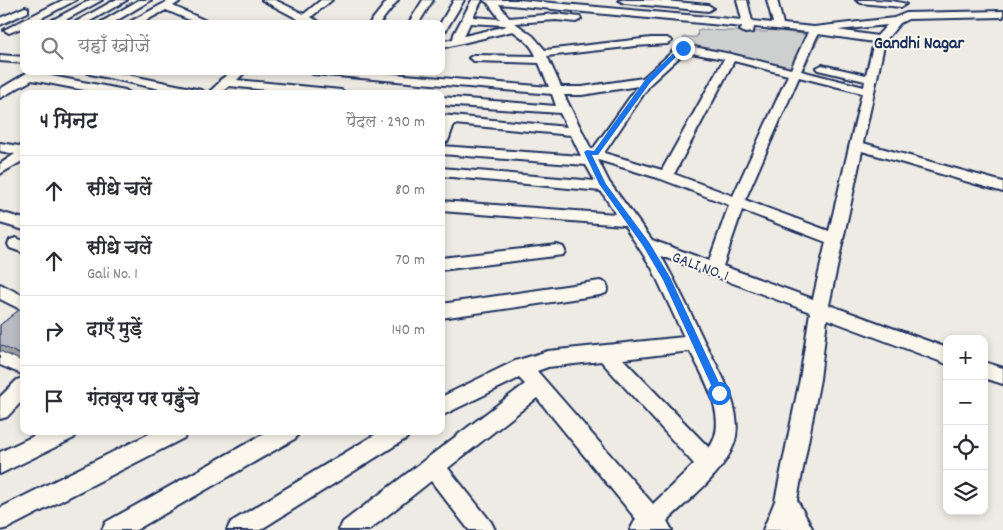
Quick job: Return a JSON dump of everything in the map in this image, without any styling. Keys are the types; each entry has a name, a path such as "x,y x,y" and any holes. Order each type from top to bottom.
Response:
{"street":[{"path":"25,20 71,0"},
{"path":"58,20 97,0"},
{"path":"85,20 122,0"},
{"path":"111,20 146,0"},
{"path":"139,20 177,0"},
{"path":"267,0 299,20"},
{"path":"302,20 327,0"},
{"path":"377,20 393,0"},
{"path":"416,20 428,0"},
{"path":"445,23 459,0"},
{"path":"458,41 459,34 477,0"},
{"path":"490,0 567,4 710,21 814,30 880,40"},
{"path":"490,0 509,24 535,43 558,91 564,110 592,156 605,187 646,244 667,280 719,393 725,416 725,439 709,464 651,527 539,385 522,367"},
{"path":"624,0 708,4 710,21"},
{"path":"445,45 509,24 556,18 749,30 742,0"},
{"path":"772,0 779,28"},
{"path":"861,0 900,10 1003,14"},
{"path":"556,18 567,4"},
{"path":"166,6 199,20"},
{"path":"0,22 31,7"},
{"path":"814,30 900,10"},
{"path":"775,530 786,501 810,379 818,319 868,85 880,40 900,10"},
{"path":"179,20 188,15"},
{"path":"466,20 509,24"},
{"path":"5,29 20,22"},
{"path":"5,29 20,31"},
{"path":"714,269 737,203 814,30"},
{"path":"474,58 510,60 627,42 667,41"},
{"path":"592,156 648,82 683,48 731,57 796,73 868,85"},
{"path":"666,176 731,57"},
{"path":"0,58 20,60"},
{"path":"810,65 868,85"},
{"path":"0,94 33,75"},
{"path":"40,75 107,90"},
{"path":"109,75 182,90"},
{"path":"217,90 233,75"},
{"path":"362,75 558,91 648,82"},
{"path":"224,82 302,90"},
{"path":"445,101 564,110"},
{"path":"445,119 576,132"},
{"path":"855,145 1003,187"},
{"path":"0,147 20,151"},
{"path":"445,150 592,156 666,176 834,239"},
{"path":"0,170 20,154"},
{"path":"445,172 605,187"},
{"path":"445,206 628,220"},
{"path":"0,217 20,224"},
{"name":"GALI NO. 1","path":"646,244 714,269 818,319 943,355"},
{"path":"445,264 557,251"},
{"path":"445,310 600,288"},
{"path":"0,291 20,302"},
{"path":"445,405 522,367 548,360 604,352 696,343"},
{"path":"604,352 709,464"},
{"path":"0,356 20,364"},
{"path":"988,371 1003,376"},
{"path":"351,530 539,385"},
{"path":"0,410 20,390"},
{"path":"0,463 59,435"},
{"path":"0,520 169,435"},
{"path":"124,527 282,435"},
{"path":"240,530 394,435"},
{"path":"434,467 482,530"},
{"path":"786,501 801,530"}],"shaded area":[{"path":"698,30 767,32 769,30 820,36 804,69 800,71 682,44 684,37 697,37"}],"building":[{"path":"20,309 19,354 0,345 0,325"}],"district":[{"name":"Gandhi Nagar","path":"919,42"}],"route":[{"path":"683,48 648,82 596,154 587,152 603,184 646,244 667,280 719,393"}]}
